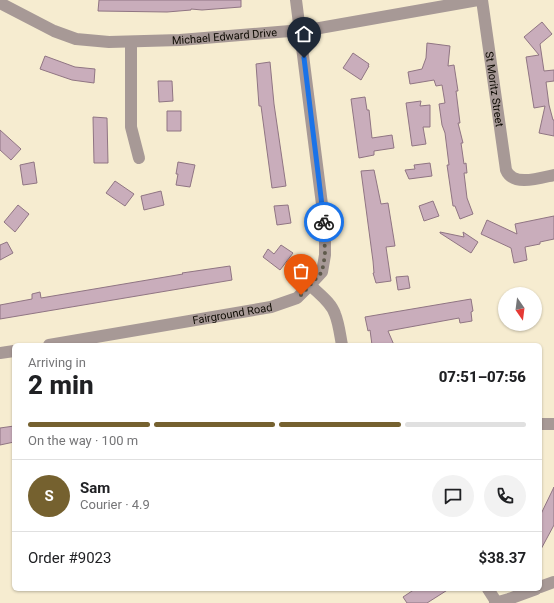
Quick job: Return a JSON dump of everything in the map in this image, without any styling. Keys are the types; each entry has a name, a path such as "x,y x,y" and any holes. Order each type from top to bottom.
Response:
{"street":[{"name":"Fairground Road","path":"62,343 271,308 297,298 322,272 325,255 325,241 322,198 296,0"},
{"name":"Michael Edward Drive","path":"0,3 54,31 76,39 131,42 220,37 314,28 478,0"},
{"name":"St Moritz Street","path":"482,0 506,170 510,177 523,180 554,175"},
{"path":"131,42 131,127 139,158"},
{"path":"310,285 335,312 342,343"},
{"path":"0,353 12,351"},
{"path":"542,424 554,424"},
{"path":"542,586 554,582"},
{"path":"489,591 496,603 531,591"}],"building":[{"path":"99,0 241,0 241,7 202,10 191,9 167,12 98,11"},
{"path":"542,22 552,34 540,44 544,71 554,70 554,81 546,82 549,105 554,120 554,136 539,133 545,106 534,108 526,57 539,55 524,37"},
{"path":"427,43 450,46 448,66 454,65 458,91 456,91 460,123 458,123 463,143 461,143 467,173 464,173 467,198 473,214 460,219 455,206 453,206 447,165 449,165 445,133 442,125 439,104 445,103 442,85 436,86 434,80 410,84 408,72 422,69 426,58"},
{"path":"353,53 369,64 361,80 343,68"},
{"path":"45,56 75,67 95,69 94,83 72,80 40,69"},
{"path":"270,62 274,104 286,186 272,188 261,106 259,106 256,64"},
{"path":"158,81 172,81 173,101 159,102"},
{"path":"365,97 367,110 369,110 372,138 392,135 394,148 374,151 374,155 359,158 351,99"},
{"path":"421,101 420,106 430,105 430,127 423,127 426,144 412,146 406,103"},
{"path":"167,111 181,111 181,131 167,131"},
{"path":"93,117 107,118 108,163 94,163"},
{"path":"0,130 21,149 11,160 0,150"},
{"path":"34,162 37,183 23,185 20,165"},
{"path":"178,162 195,165 190,187 176,185"},
{"path":"430,163 432,176 409,179 405,170 415,169 414,165"},
{"path":"374,170 381,204 388,203 395,246 386,247 391,281 376,283 373,273 373,261 361,171"},
{"path":"115,181 134,194 125,206 106,193"},
{"path":"161,191 164,205 144,210 141,196"},
{"path":"433,201 439,216 424,221 419,206"},
{"path":"18,205 29,214 15,232 4,222"},
{"path":"288,205 291,223 277,225 274,206"},
{"path":"554,216 554,239 525,247 527,260 514,263 511,248 481,234 487,220 517,234 515,224"},
{"path":"440,232 464,237 463,232 478,242 471,253"},
{"path":"7,242 13,253 0,260 0,245"},
{"path":"281,245 293,253 280,270 263,257 268,249 274,254"},
{"path":"230,266 232,280 0,319 0,305 32,299 32,294 40,292 41,298"},
{"path":"408,276 410,288 398,290 396,277"},
{"path":"471,299 473,311 471,312 472,321 460,323 459,318 388,331 393,343 372,343 370,330 368,331 365,317"},
{"path":"12,426 12,442 0,445 0,428"},
{"path":"554,487 554,525 542,547 542,512"},
{"path":"412,591 446,591 427,603 407,603 403,597"}],"way so far":[{"path":"301,295 322,272 325,255 324,222"}],"route":[{"path":"304,58 324,222"}]}
